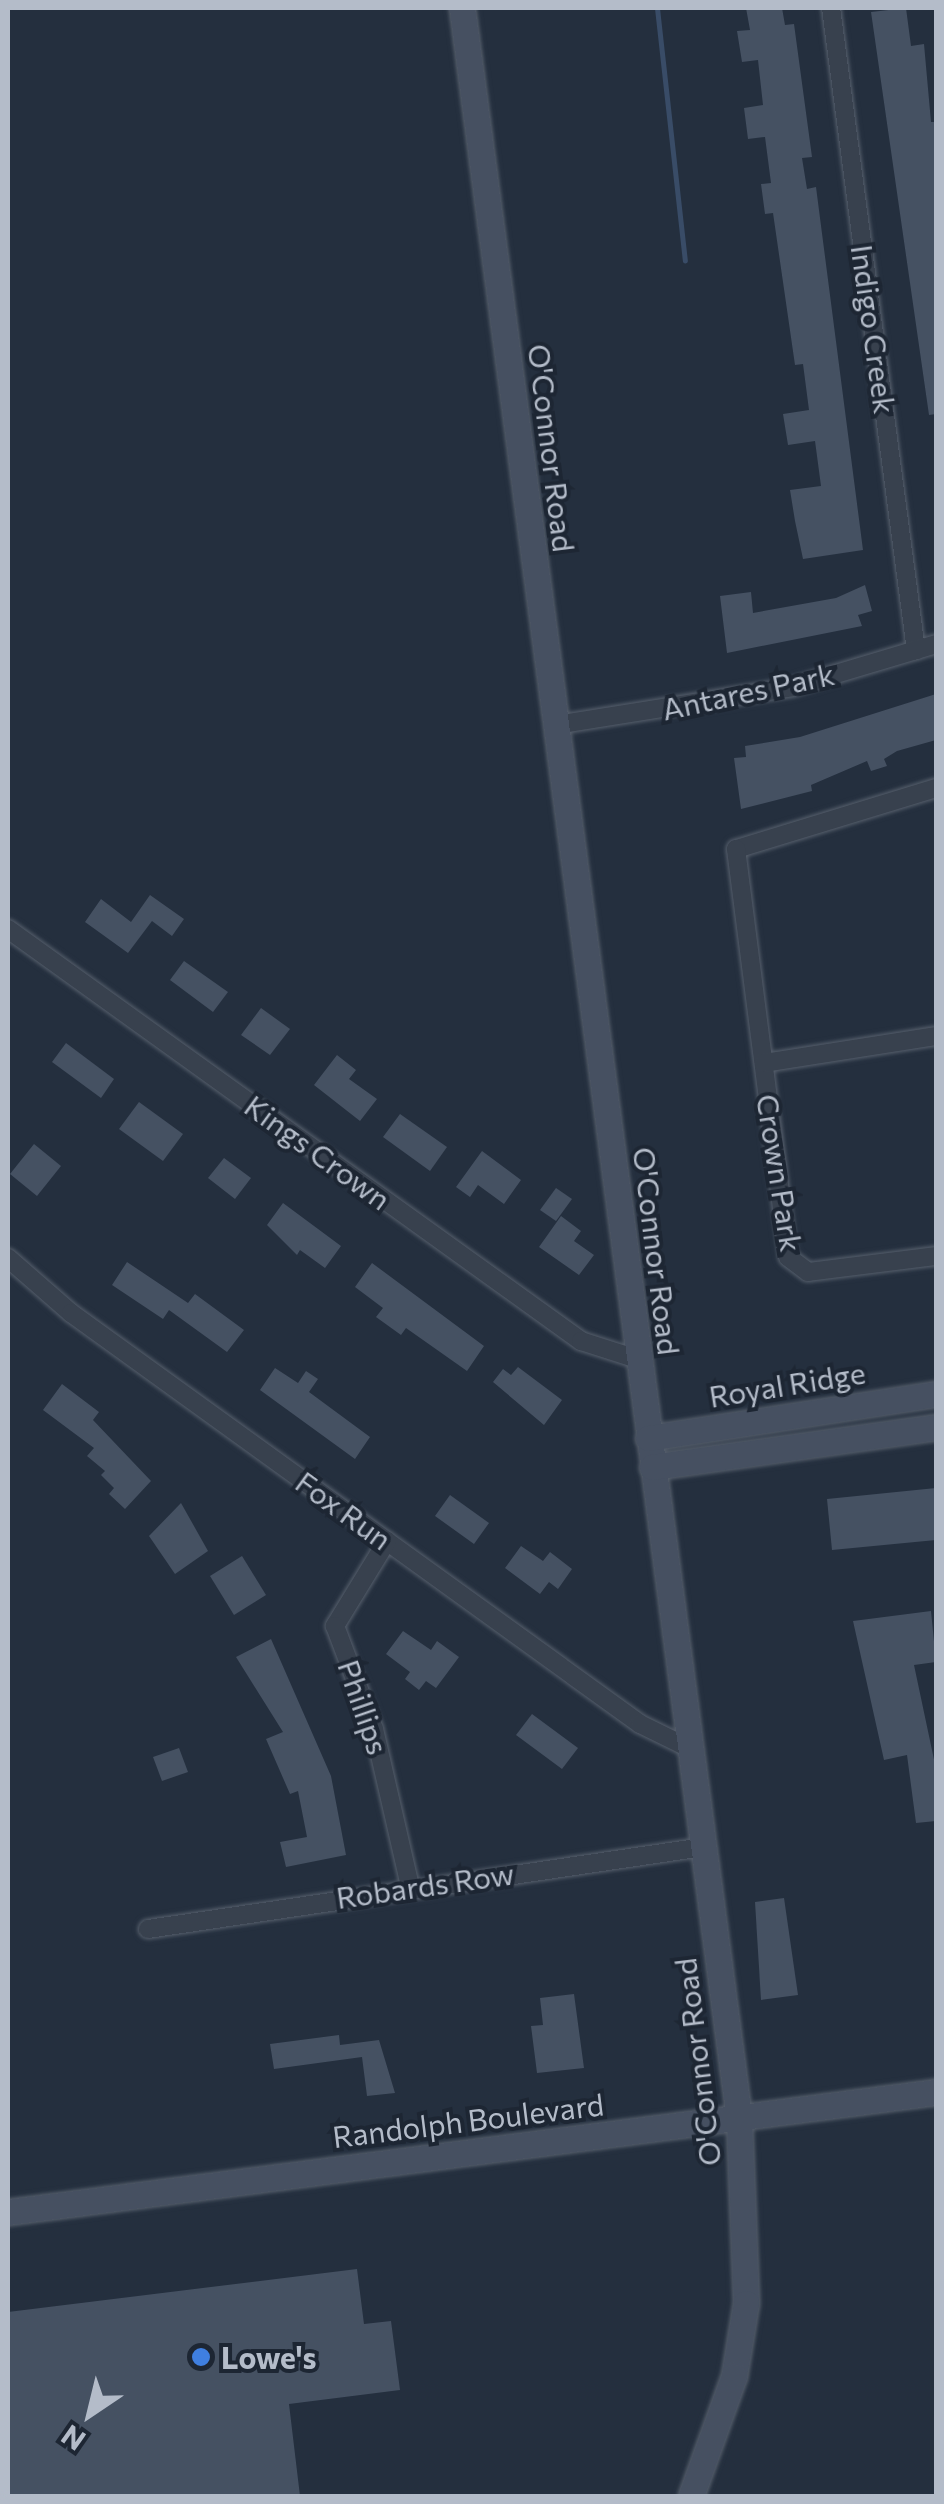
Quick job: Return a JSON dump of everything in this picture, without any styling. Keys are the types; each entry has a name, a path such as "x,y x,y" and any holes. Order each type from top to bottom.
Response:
{"main road":[{"name":"O'Connor Road","path":"462,8 738,2119 746,2303 734,2376 691,2496"},
{"name":"Royal Ridge","path":"648,1438 936,1394"},
{"name":"Royal Ridge","path":"652,1468 936,1427"},
{"name":"Randolph Boulevard","path":"8,2212 936,2092"}],"street":[{"name":"Indigo Creek","path":"832,8 916,650"},
{"name":"Antares Park","path":"556,724 792,688 936,644"},
{"name":"Crown Park","path":"936,788 736,849 788,1257 808,1272 936,1256"},
{"name":"Kings Crown","path":"8,929 581,1341 638,1359"},
{"name":"Crown Park","path":"764,1063 936,1036"},
{"name":"Fox Run","path":"8,1258 70,1314 640,1724 691,1748"},
{"name":"Phillips","path":"387,1541 335,1626 374,1729 410,1886"},
{"name":"Robards Row","path":"148,1928 410,1886 703,1847"}],"building":[{"path":"746,8 782,8 785,25 794,24 812,157 802,158 807,189 816,187 863,550 803,559 790,490 821,486 815,441 788,445 783,414 809,410 803,364 795,365 773,213 765,214 761,184 771,183 765,137 748,139 744,108 763,105 758,60 742,62 737,31 750,30"},
{"path":"906,8 911,46 924,44 931,122 936,122 936,414 929,415 871,12"},
{"path":"865,585 872,611 858,615 862,626 727,653 720,596 751,592 753,613 836,598"},
{"path":"936,694 936,740 897,751 884,759 887,766 871,771 867,761 811,785 812,791 741,809 734,758 746,757 745,746 800,737"},
{"path":"150,895 184,919 172,936 152,921 128,953 85,922 101,899 131,922"},
{"path":"184,961 228,992 213,1012 170,980"},
{"path":"261,1008 290,1029 270,1055 241,1035"},
{"path":"66,1043 114,1079 101,1098 52,1062"},
{"path":"337,1055 356,1070 349,1079 377,1099 360,1121 314,1085"},
{"path":"139,1102 183,1134 163,1161 119,1129"},
{"path":"400,1114 447,1147 430,1171 383,1137"},
{"path":"34,1144 61,1166 37,1196 10,1174"},
{"path":"482,1151 521,1180 504,1204 478,1185 470,1197 456,1187"},
{"path":"224,1158 251,1178 235,1199 208,1178"},
{"path":"556,1188 572,1199 556,1221 540,1210"},
{"path":"283,1203 341,1246 325,1268 300,1250 297,1255 267,1225"},
{"path":"561,1216 581,1231 574,1241 594,1255 579,1275 539,1247"},
{"path":"127,1262 188,1303 195,1294 244,1330 227,1352 169,1310 163,1319 112,1285"},
{"path":"372,1263 484,1346 467,1371 406,1328 401,1335 376,1317 383,1308 355,1287"},
{"path":"518,1367 562,1400 544,1425 493,1382 503,1369 511,1375"},
{"path":"275,1368 298,1383 306,1371 318,1379 309,1392 370,1437 355,1459 260,1390"},
{"path":"62,1384 99,1412 93,1420 151,1481 125,1509 109,1494 114,1488 101,1475 105,1471 87,1456 94,1448 43,1410"},
{"path":"936,1488 936,1540 832,1550 827,1499"},
{"path":"450,1495 489,1523 474,1544 435,1516"},
{"path":"181,1503 208,1551 175,1574 149,1536"},
{"path":"521,1546 543,1561 550,1552 572,1569 558,1589 549,1582 540,1594 505,1568"},
{"path":"242,1556 266,1595 234,1615 210,1576"},
{"path":"931,1611 936,1662 914,1665 936,1769 936,1821 916,1823 907,1755 884,1760 853,1621"},
{"path":"403,1631 431,1650 437,1641 459,1657 436,1688 426,1681 419,1690 405,1679 410,1672 386,1654"},
{"path":"271,1639 331,1776 346,1855 286,1867 280,1842 307,1837 298,1791 290,1794 266,1739 283,1732 236,1657"},
{"path":"532,1714 578,1748 562,1769 516,1735"},
{"path":"179,1748 188,1772 162,1781 153,1757"},
{"path":"784,1898 798,1995 761,2000 755,1902"},
{"path":"574,1994 584,2068 537,2073 531,2026 543,2025 540,1998"},
{"path":"339,2035 340,2045 379,2040 395,2093 367,2096 362,2057 274,2069 270,2044"},
{"name":"Lowe's","path":"357,2269 364,2324 391,2321 400,2390 289,2404 300,2496 8,2496 8,2312"}],"waterway":[{"path":"657,8 685,260"}],"place":[{"name":"Lowe's","path":"201,2357"}]}
